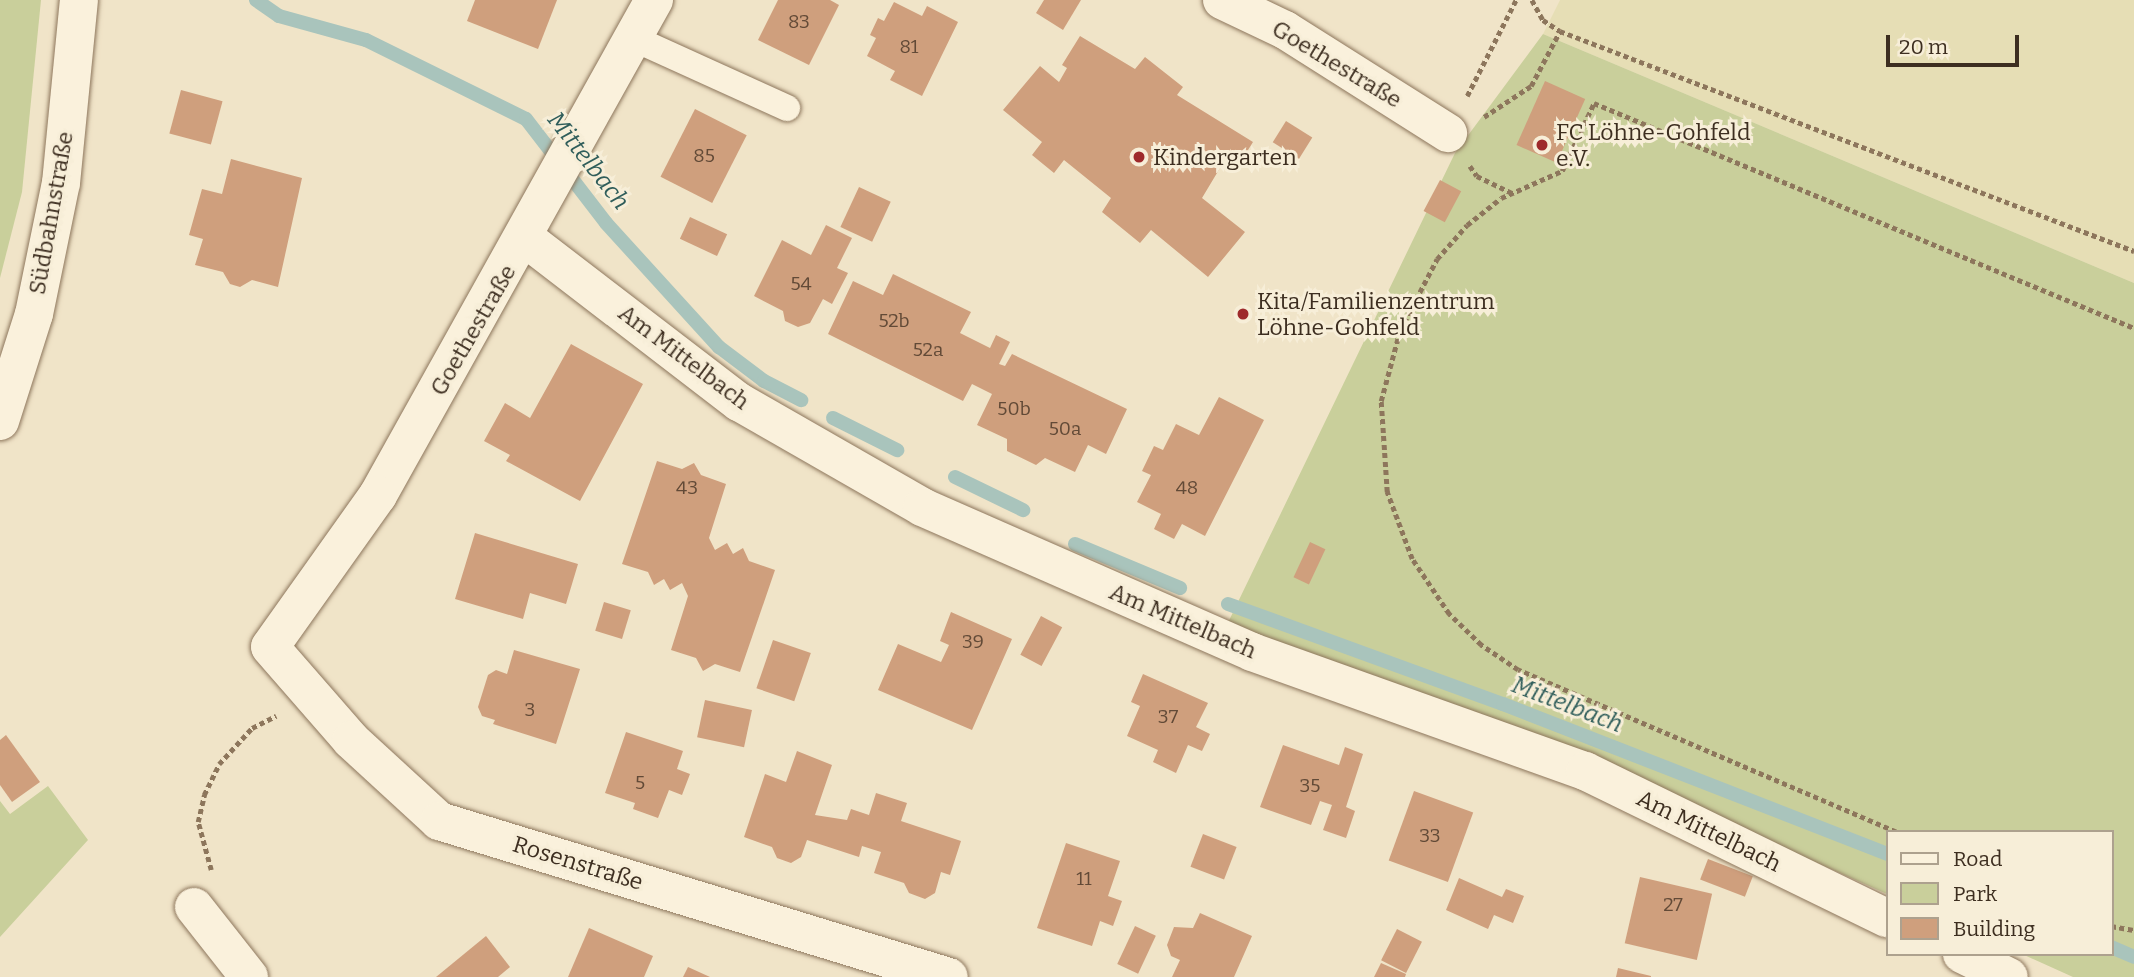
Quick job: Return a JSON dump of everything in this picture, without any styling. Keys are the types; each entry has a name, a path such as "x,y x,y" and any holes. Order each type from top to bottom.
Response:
{"street":[{"name":"Südbahnstraße","path":"0,421 34,314 61,183 79,0"},
{"name":"Goethestraße","path":"270,646 378,495 552,190 591,114 635,40 654,0"},
{"name":"Goethestraße","path":"1222,0 1285,30 1448,134"},
{"name":"Am Mittelbach","path":"525,238 739,402 922,507 1252,652 1585,771 1885,917"},
{"name":"Rosenstraße","path":"270,646 332,718 439,821 949,977"},
{"path":"194,907 249,977"},
{"path":"1966,956 2009,977"}],"lane":[{"path":"635,40 788,108"}],"path":[{"path":"1448,134 1516,0"},
{"path":"1532,0 1543,20 1560,31 2134,251"},
{"path":"1448,134 1494,113 1531,86 1560,31"},
{"path":"1891,830 1518,670 1481,645 1450,614 1412,559 1387,492 1381,401 1400,330 1437,259 1467,225 1500,198 1562,171 1594,103 2134,328"},
{"path":"194,907 216,882 202,849 198,822 204,795 219,764 252,728 278,715 304,720 315,734 332,718"},
{"path":"2113,926 2134,930"}],"shaded area":[{"path":"1560,0 2134,0 2134,283 1543,34"}],"green space":[{"path":"0,0 41,0 22,192 0,278"},
{"path":"1543,34 2134,283 2134,977 2073,977 2026,956 2113,956 2113,830 1885,830 1885,893 1590,762 1222,635 1455,153"},
{"path":"48,786 88,840 0,937 0,801 10,814"}],"building":[{"path":"475,0 557,0 538,49 467,21"},
{"path":"778,0 830,0 839,5 809,65 758,40"},
{"path":"1044,0 1081,0 1063,30 1036,13"},
{"path":"894,2 922,16 927,6 958,22 922,96 890,80 895,71 867,56 876,38 870,35 878,18 884,21"},
{"name":"Kindergarten","path":"1080,36 1135,69 1145,57 1183,87 1177,95 1253,142 1235,171 1223,163 1202,198 1245,232 1208,277 1151,230 1140,243 1102,212 1111,198 1064,160 1054,173 1032,155 1042,142 1003,110 1040,66 1059,82 1067,68 1062,65"},
{"path":"1545,81 1585,99 1557,163 1517,145"},
{"path":"181,90 223,101 211,145 169,133"},
{"path":"695,109 747,135 712,203 660,177"},
{"path":"1286,121 1312,137 1299,159 1273,142"},
{"path":"231,159 302,178 278,287 252,280 240,287 230,284 223,272 195,265 203,239 189,235 202,189 222,194"},
{"path":"1440,180 1461,191 1445,222 1424,211"},
{"path":"859,187 891,202 872,242 840,227"},
{"path":"690,217 727,234 717,256 680,239"},
{"path":"826,225 852,238 837,268 848,273 832,304 823,299 810,323 798,327 785,321 783,311 754,296 782,240 811,255"},
{"path":"893,274 971,312 960,333 990,348 996,335 1010,342 999,364 1005,366 1012,354 1127,409 1106,454 1088,445 1075,472 1045,458 1036,465 1007,451 1007,439 977,425 992,394 972,384 963,401 828,334 853,281 883,295"},
{"path":"571,344 643,384 580,501 506,461 510,455 484,441 505,403 530,418"},
{"path":"1219,397 1264,420 1205,536 1182,524 1174,539 1154,529 1161,514 1137,502 1151,475 1142,471 1154,446 1163,450 1176,424 1199,435"},
{"path":"657,461 682,469 694,463 701,475 726,484 709,538 715,550 727,543 733,554 743,548 749,561 775,570 740,672 715,664 703,671 696,658 671,650 688,596 682,583 670,590 664,579 654,585 648,572 622,564"},
{"path":"475,533 578,564 566,604 530,593 523,619 455,599"},
{"path":"1310,542 1325,549 1309,585 1294,577"},
{"path":"604,602 631,610 622,639 595,631"},
{"path":"951,612 1012,639 972,730 878,690 898,644 941,662 949,645 940,641"},
{"path":"1041,616 1062,627 1042,666 1020,655"},
{"path":"773,640 811,653 794,701 756,688"},
{"path":"514,650 580,669 556,744 493,724 495,720 482,716 478,707 488,675 496,670 507,674"},
{"path":"1143,674 1208,703 1196,727 1210,734 1202,751 1188,745 1176,773 1153,762 1158,750 1127,736 1140,706 1131,702"},
{"path":"705,700 752,710 744,747 697,737"},
{"path":"626,732 683,751 677,769 690,774 682,795 669,790 658,818 633,809 635,803 605,793"},
{"path":"6,735 40,782 12,802 0,785 0,740"},
{"path":"1283,745 1339,765 1345,747 1363,754 1346,807 1355,811 1346,838 1323,830 1332,805 1320,801 1311,825 1260,807"},
{"path":"797,751 832,765 815,815 847,820 851,809 869,815 876,793 907,803 901,821 961,841 950,875 941,872 935,893 925,899 909,893 904,883 874,873 881,852 862,846 859,857 807,840 801,857 791,863 777,858 772,847 744,837 765,774 786,782"},
{"path":"1414,791 1473,813 1448,882 1389,861"},
{"path":"1203,834 1237,847 1224,880 1190,867"},
{"path":"1066,843 1120,861 1108,896 1122,901 1113,926 1100,921 1092,946 1037,928"},
{"path":"1708,859 1753,876 1745,897 1700,880"},
{"path":"1640,877 1712,894 1697,960 1625,943"},
{"path":"1459,878 1502,897 1506,889 1524,896 1513,923 1494,915 1488,929 1446,910"},
{"path":"1200,913 1252,936 1234,977 1172,977 1180,960 1171,956 1167,945 1174,927 1193,928"},
{"path":"1135,926 1156,936 1138,974 1117,964"},
{"path":"589,928 653,956 644,977 568,977"},
{"path":"1397,929 1422,942 1406,973 1381,960"},
{"path":"486,936 510,967 498,977 436,977"},
{"path":"1381,963 1406,974 1405,977 1374,977"},
{"path":"688,967 710,977 683,977"},
{"path":"1618,968 1651,976 1651,977 1616,977"}],"waterway":[{"name":"Mittelbach","path":"256,0 279,16 366,40 526,119 606,223 719,347 764,381 801,400"},
{"name":"Mittelbach","path":"833,418 897,450"},
{"name":"Mittelbach","path":"955,477 1023,510"},
{"name":"Mittelbach","path":"1075,544 1180,588"},
{"name":"Mittelbach","path":"1228,604 1503,704 1885,853"},
{"name":"Mittelbach","path":"2113,948 2134,957"}],"place":[{"name":"FC Löhne-Gohfeld e.V.","path":"1542,145"},
{"name":"Kindergarten","path":"1139,157"},
{"name":"Kita/Familienzentrum Löhne-Gohfeld","path":"1243,314"}]}
